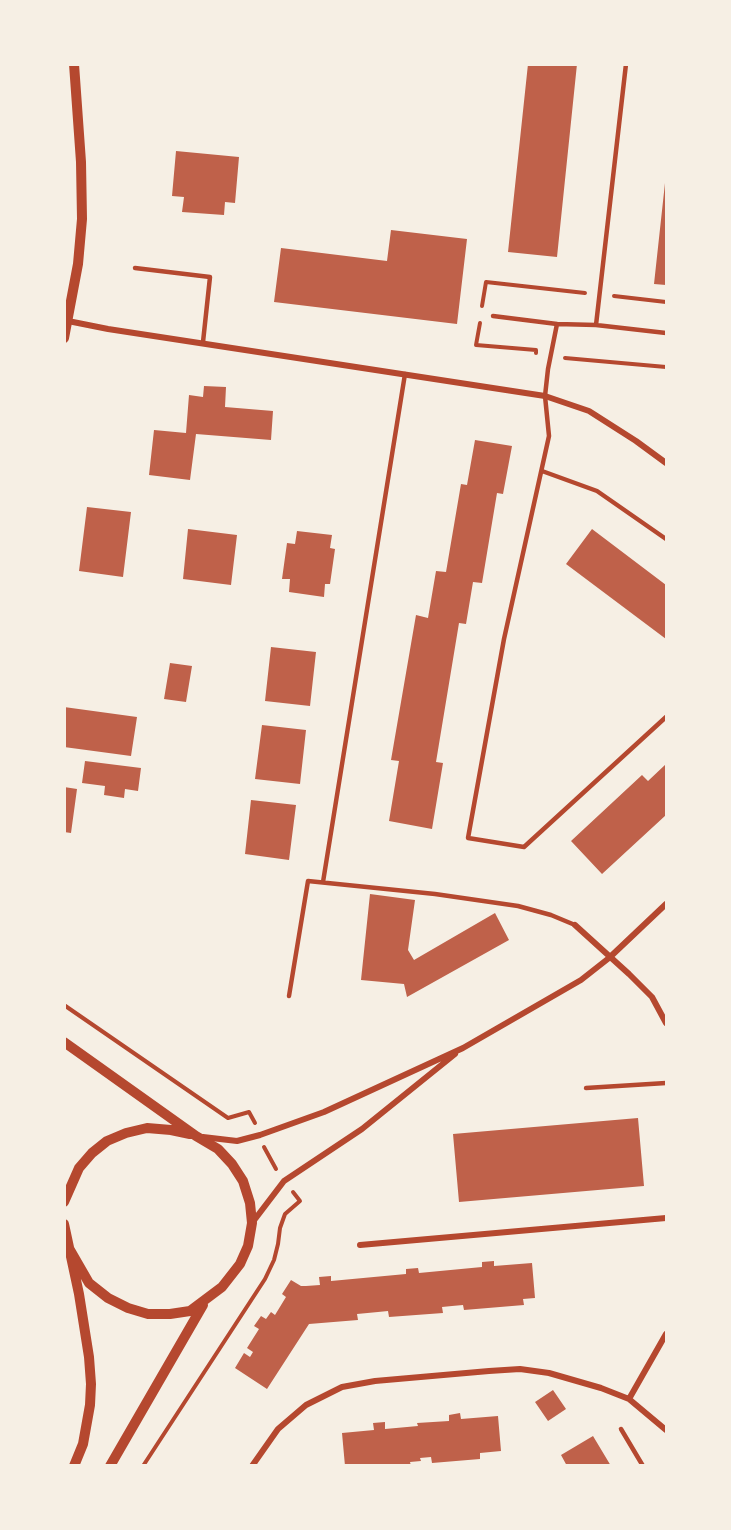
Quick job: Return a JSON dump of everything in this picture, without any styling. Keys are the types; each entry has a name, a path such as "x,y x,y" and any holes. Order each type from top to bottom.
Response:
{"street":[{"path":"64,338 78,264 82,219 80,140 74,64"},
{"path":"68,321 545,396 589,411 666,463"},
{"path":"64,1202 79,1168 107,1141 147,1128 237,1142 324,1113 463,1048 581,980 609,958 666,904"},
{"path":"575,925 652,997 666,1023"},
{"path":"64,1042 196,1136 218,1149 243,1181 250,1203 252,1223 248,1246 240,1264 222,1287 190,1311 170,1314 148,1314 128,1308 108,1298 89,1283 70,1250"},
{"path":"252,1223 284,1181 362,1129 463,1048"},
{"path":"360,1245 666,1218"},
{"path":"64,1224 79,1294 91,1384 83,1444 74,1466"},
{"path":"110,1466 204,1301"},
{"path":"629,1399 666,1334"},
{"path":"252,1466 278,1429 306,1405 342,1387 375,1381 520,1370 549,1373 601,1388 629,1399 666,1430"}],"lane":[{"path":"596,325 626,64"},
{"path":"135,268 210,277 203,342"},
{"path":"493,316 666,333"},
{"path":"557,324 545,396 549,436 504,639 468,838 524,847 666,717"},
{"path":"323,882 405,374"},
{"path":"542,471 597,490 666,539"},
{"path":"289,996 308,880 518,906 551,915 575,925"},
{"path":"586,1088 666,1083"},
{"path":"621,1429 643,1466"}],"path":[{"path":"563,363 566,357 666,367"},
{"path":"64,1005 228,1118 249,1112 268,1155 300,1201 285,1214 274,1260 265,1279 143,1466"}],"building":[{"path":"528,64 577,64 557,257 508,252"},
{"path":"176,151 239,157 235,203 225,202 224,215 182,212 184,197 172,196"},
{"path":"666,183 666,285 654,284"},
{"path":"391,230 467,239 457,324 274,302 281,248 387,261"},
{"path":"204,386 226,387 225,407 273,411 271,440 196,434 190,480 149,475 154,430 186,433 189,395 203,397"},
{"path":"475,440 512,446 503,494 497,493 482,583 473,582 466,624 459,623 436,762 443,763 432,829 389,821 399,761 391,760 416,615 428,618 436,571 446,572 461,484 467,485"},
{"path":"87,507 131,512 123,577 79,571"},
{"path":"188,529 237,535 231,585 183,579"},
{"path":"592,529 666,585 666,639 566,564"},
{"path":"297,531 332,535 330,548 335,549 330,584 325,584 324,597 289,592 290,579 282,579 287,543 295,544"},
{"path":"271,647 316,652 310,706 265,701"},
{"path":"170,663 192,666 186,702 164,699"},
{"path":"64,707 137,717 131,756 64,747"},
{"path":"262,725 306,730 300,784 255,779"},
{"path":"85,761 141,768 138,791 125,789 124,798 104,795 105,786 82,783"},
{"path":"666,764 666,815 602,874 571,841 642,775 648,781"},
{"path":"64,787 77,789 71,833 64,832"},
{"path":"251,800 296,805 289,860 245,854"},
{"path":"370,894 415,900 408,950 414,960 495,913 509,940 407,997 404,984 361,980"},
{"path":"638,1118 644,1186 459,1202 453,1134"},
{"path":"494,1261 494,1266 532,1263 535,1298 523,1299 524,1305 464,1310 463,1305 442,1307 443,1313 389,1317 388,1311 357,1314 358,1320 309,1324 267,1389 235,1368 244,1353 250,1357 253,1352 247,1348 259,1329 254,1326 261,1316 266,1319 271,1312 275,1315 286,1297 282,1294 291,1280 301,1286 320,1285 319,1277 331,1276 331,1281 406,1274 406,1269 418,1268 419,1273 482,1267 482,1262"},
{"path":"553,1390 566,1409 548,1421 535,1402"},
{"path":"460,1413 461,1419 498,1416 501,1451 480,1453 480,1459 432,1463 431,1457 420,1458 421,1461 410,1462 411,1466 345,1466 342,1433 374,1430 373,1423 385,1422 385,1429 418,1426 417,1423 449,1421 449,1415"},
{"path":"593,1436 611,1466 567,1466 561,1455"}]}
